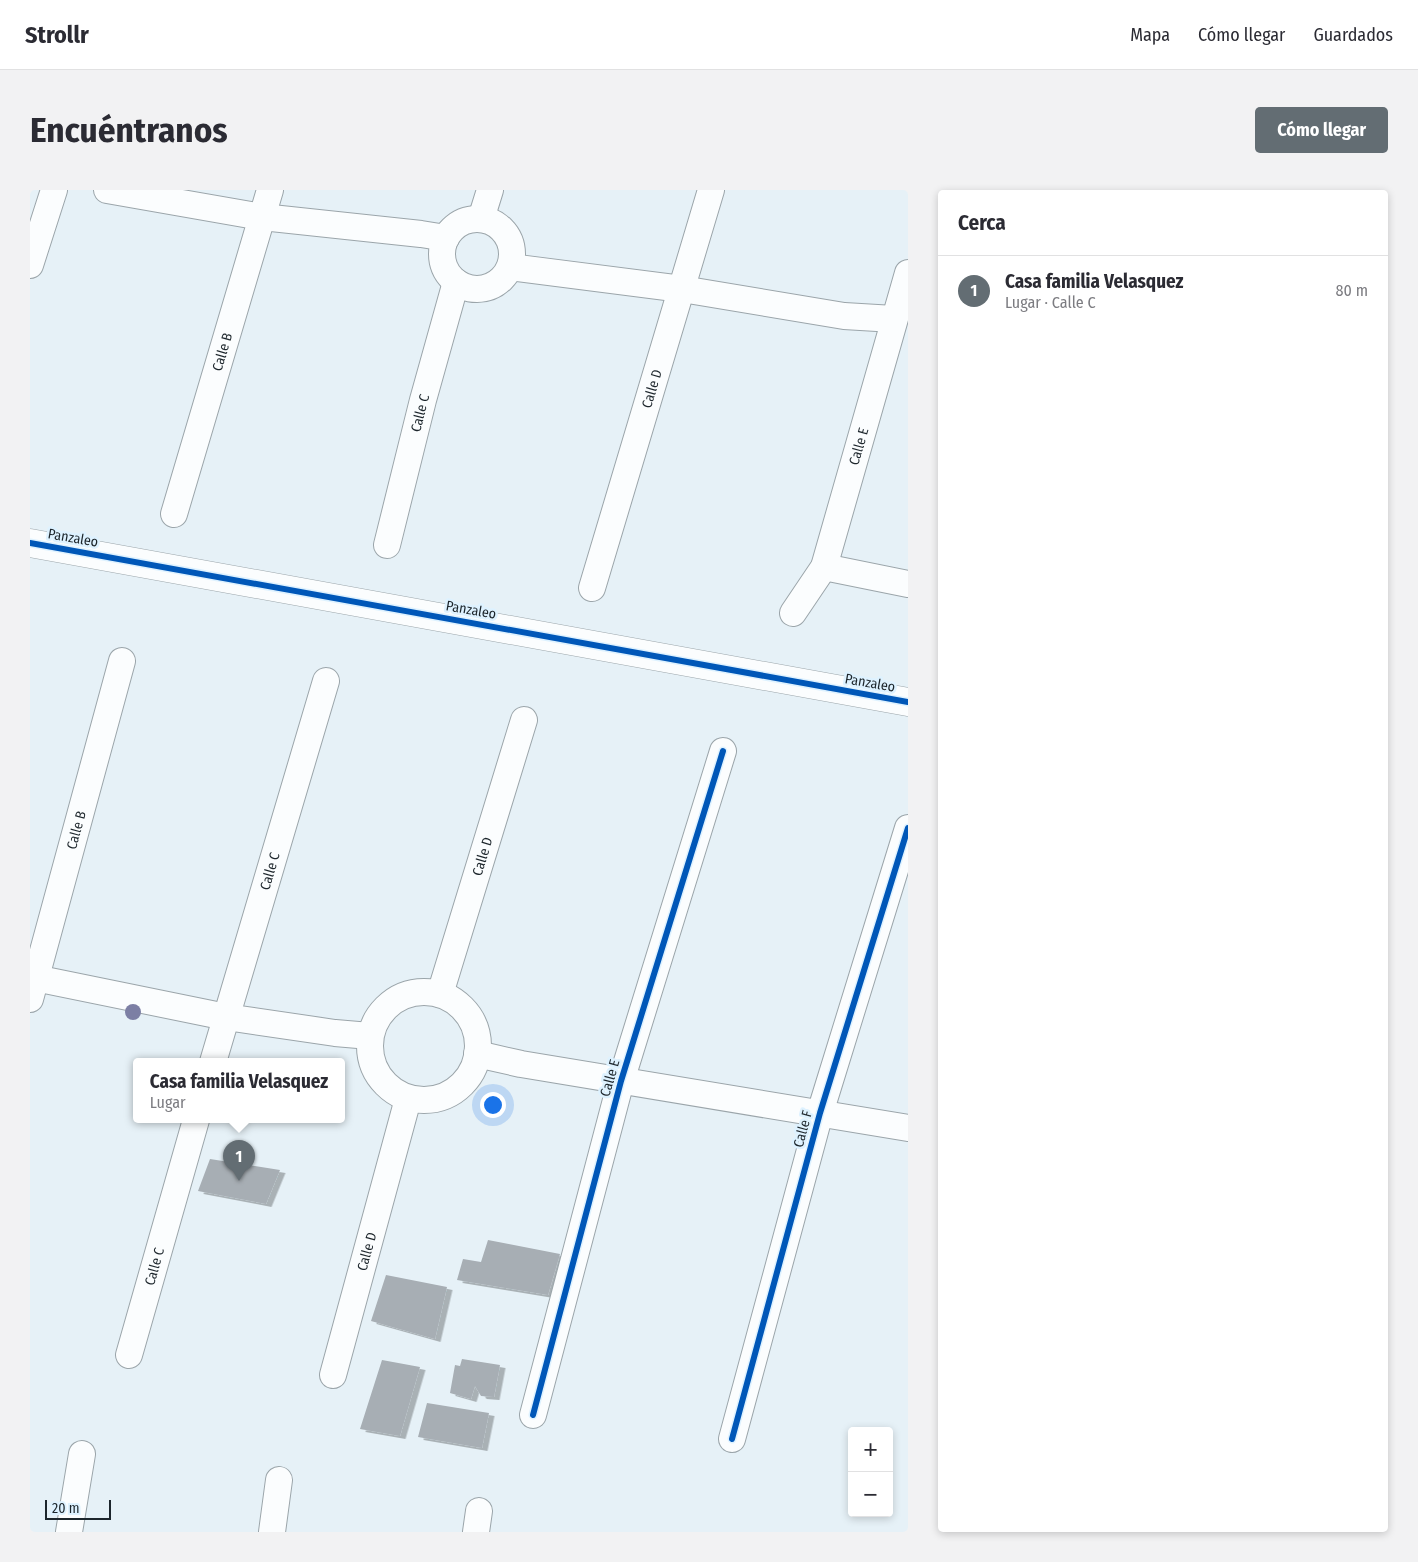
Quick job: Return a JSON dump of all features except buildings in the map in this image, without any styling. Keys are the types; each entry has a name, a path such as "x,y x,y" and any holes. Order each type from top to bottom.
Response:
{"street":[{"path":"30,265 54,190"},
{"path":"107,190 262,217 446,238"},
{"name":"Calle B","path":"174,514 270,190"},
{"path":"481,219 490,190"},
{"name":"Calle D","path":"592,588 711,190"},
{"path":"481,219 492,222 507,236 512,246 512,257 510,267 504,276 487,288 476,289 456,282 444,267 442,257 446,238 452,229 461,223 481,219"},
{"path":"510,267 682,289 844,316 894,319"},
{"name":"Calle E","path":"793,613 824,567 908,273"},
{"name":"Calle C","path":"387,545 423,400 456,282"},
{"name":"Panzaleo","path":"30,543 908,702"},
{"path":"824,567 908,584"},
{"name":"Calle B","path":"32,984 122,661"},
{"name":"Calle C","path":"213,1058 326,681"},
{"name":"Calle D","path":"440,994 524,720"},
{"name":"Calle E","path":"533,1415 622,1081 723,751"},
{"name":"Calle F","path":"732,1439 820,1113 908,828"},
{"path":"32,984 226,1017 335,1033 370,1036"},
{"path":"425,992 440,994 453,1000 472,1020 478,1046 476,1063 468,1078 456,1090 442,1098 425,1101 408,1099 393,1092 381,1082 373,1068 369,1052 370,1036 375,1022 384,1009 396,1000 410,994 425,992"},
{"path":"477,1054 521,1064 908,1128"},
{"name":"Calle D","path":"333,1375 408,1099"},
{"name":"Calle C","path":"129,1355 195,1123"},
{"path":"70,1532 82,1454"},
{"path":"272,1532 279,1480"}],"cycle path":[{"path":"30,543 908,702"},
{"path":"533,1415 621,1081 723,751"},
{"path":"732,1439 820,1113 908,828"}],"place":[{"name":"Casa familia Velasquez","path":"239,1181"}]}
